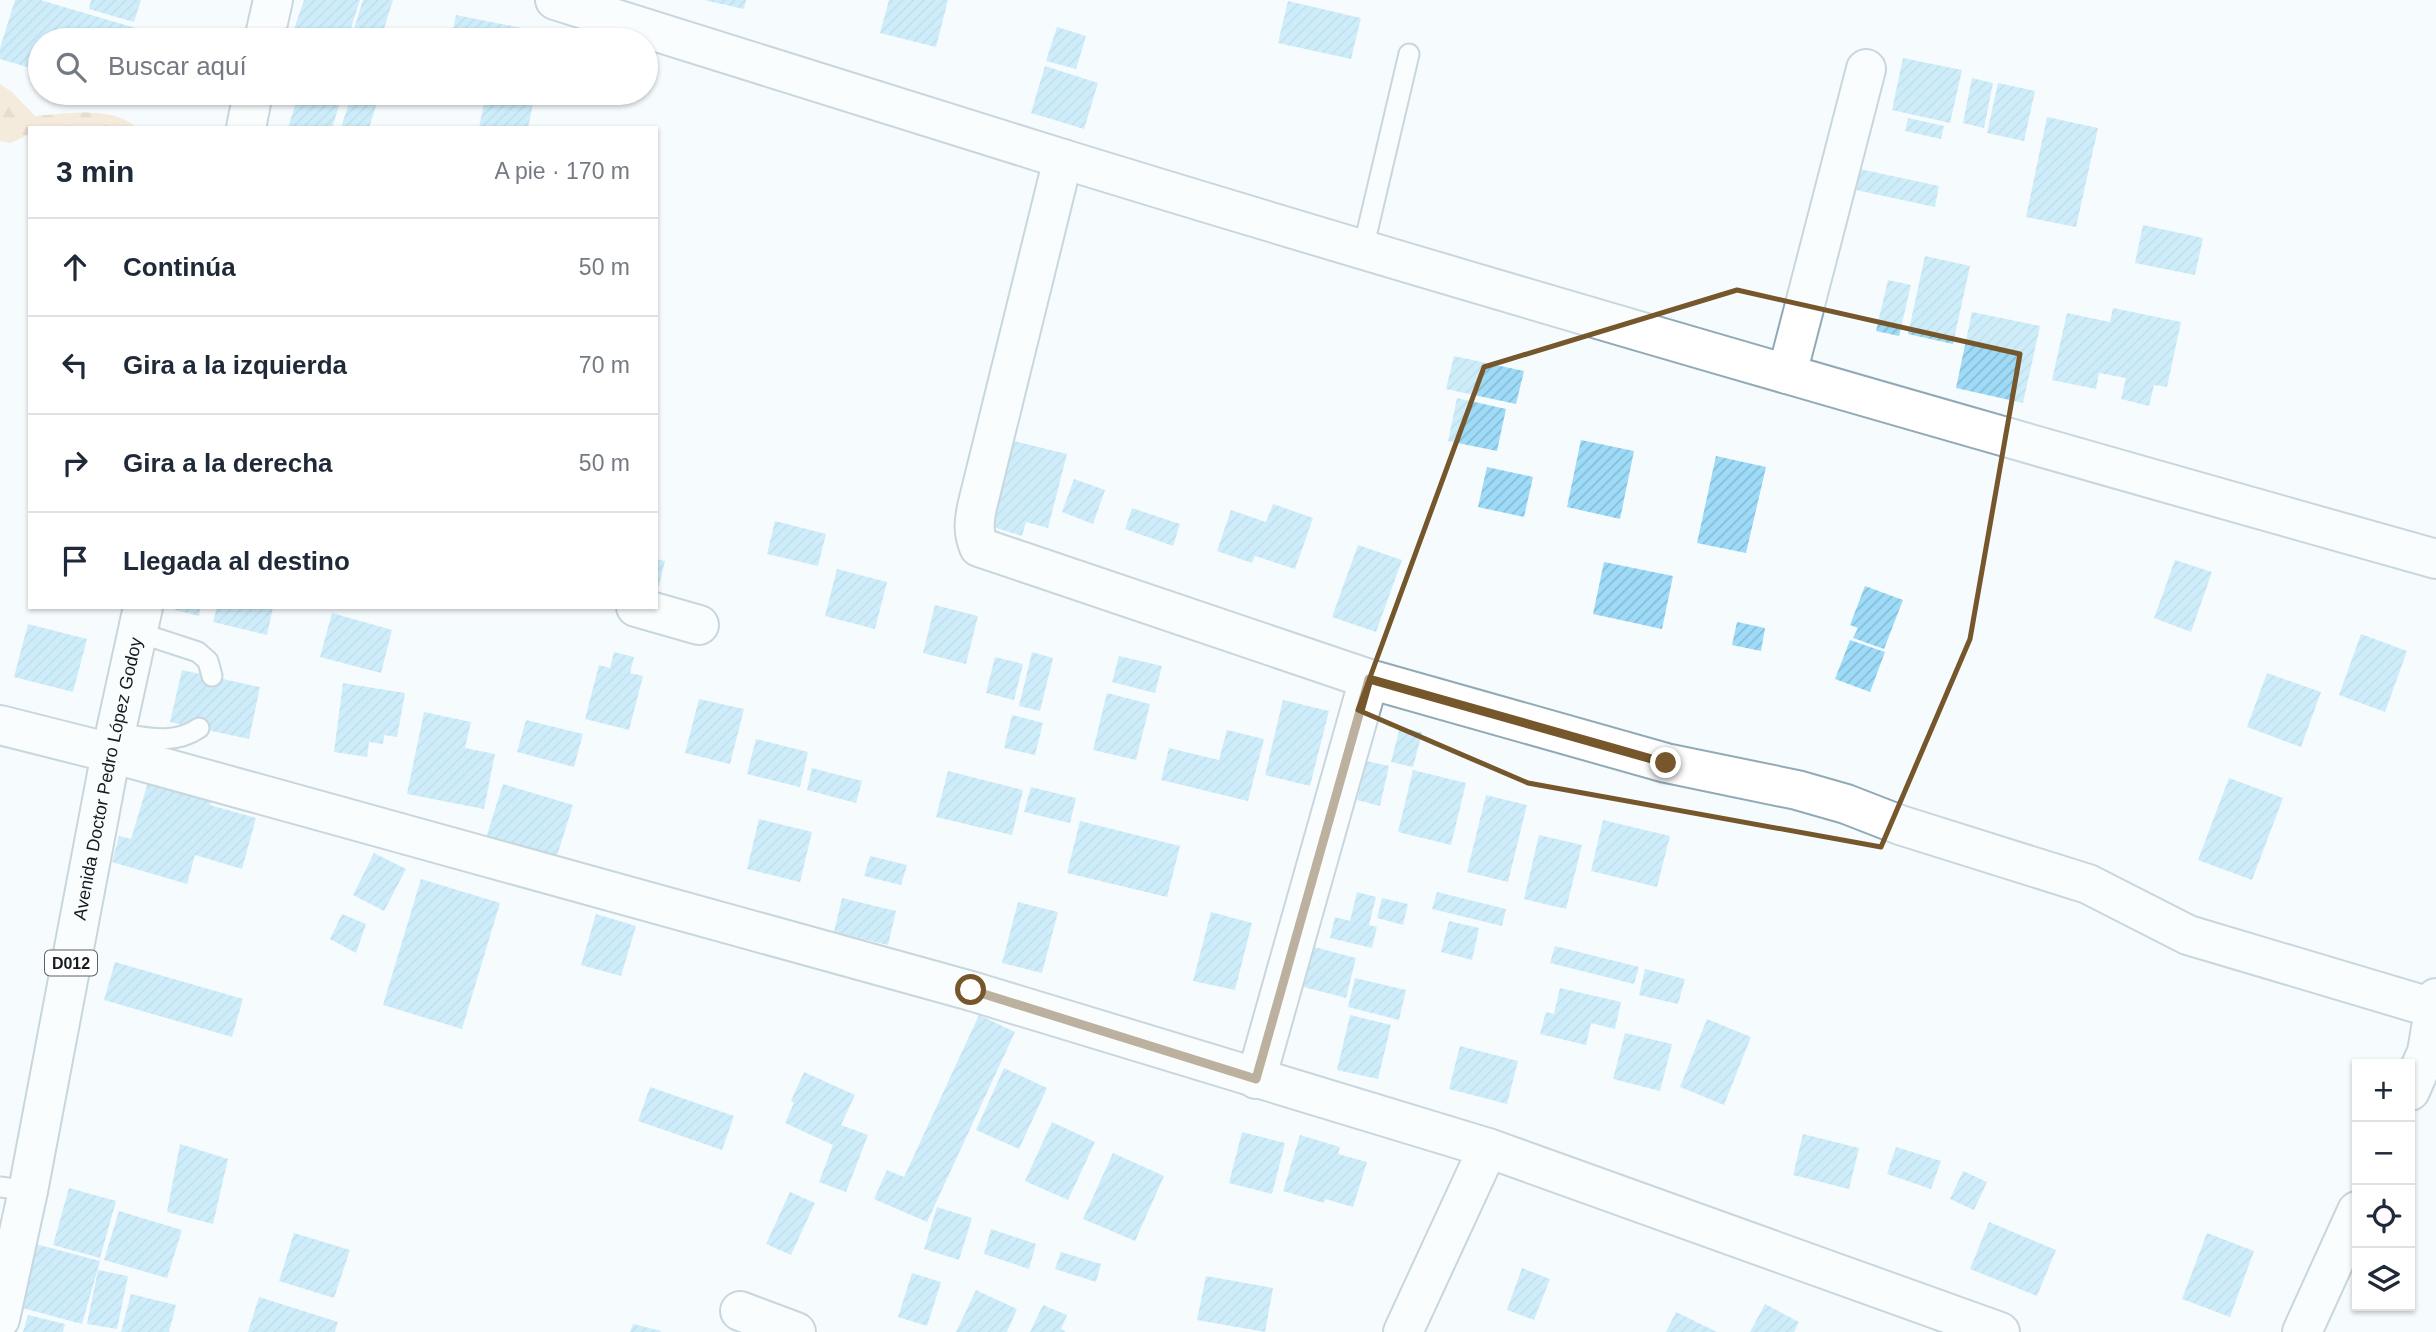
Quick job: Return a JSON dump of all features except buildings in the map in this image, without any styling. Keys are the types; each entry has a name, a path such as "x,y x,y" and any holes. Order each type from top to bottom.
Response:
{"street":[{"path":"267,28 273,0"},
{"path":"555,0 644,28"},
{"path":"658,32 1063,159 1363,249 1787,374 2436,559"},
{"path":"1787,374 1866,69"},
{"path":"246,126 251,105"},
{"path":"1063,159 973,525 979,547 1369,679 1666,763 1797,790 1846,804 1900,825 2088,884 2188,935 2435,1003 2431,1053 2415,1082"},
{"path":"643,609 699,625"},
{"name":"Avenida Doctor Pedro López Godoy","path":"0,1319 14,1189 140,620"},
{"path":"1256,1079 1369,679"},
{"path":"0,725 113,743 971,990 1488,1148 2000,1332"},
{"path":"1403,1332 1488,1148"},
{"path":"2302,1332 2352,1223"},
{"path":"740,1311 796,1332"}],"lane":[{"path":"1363,249 1409,54"},
{"path":"140,620 198,652 208,660 212,676"},
{"path":"113,743 179,738 199,728"}],"highlighted area":[{"path":"1737,290 2020,354 1970,639 1881,847 1528,783 1358,710 1484,367"}],"green space":[{"path":"0,84 12,92 35,116 102,114 115,116 134,126 28,126 28,135 11,143 0,141"}],"route":[{"path":"971,990 1256,1079 1369,679 1666,763"}]}
